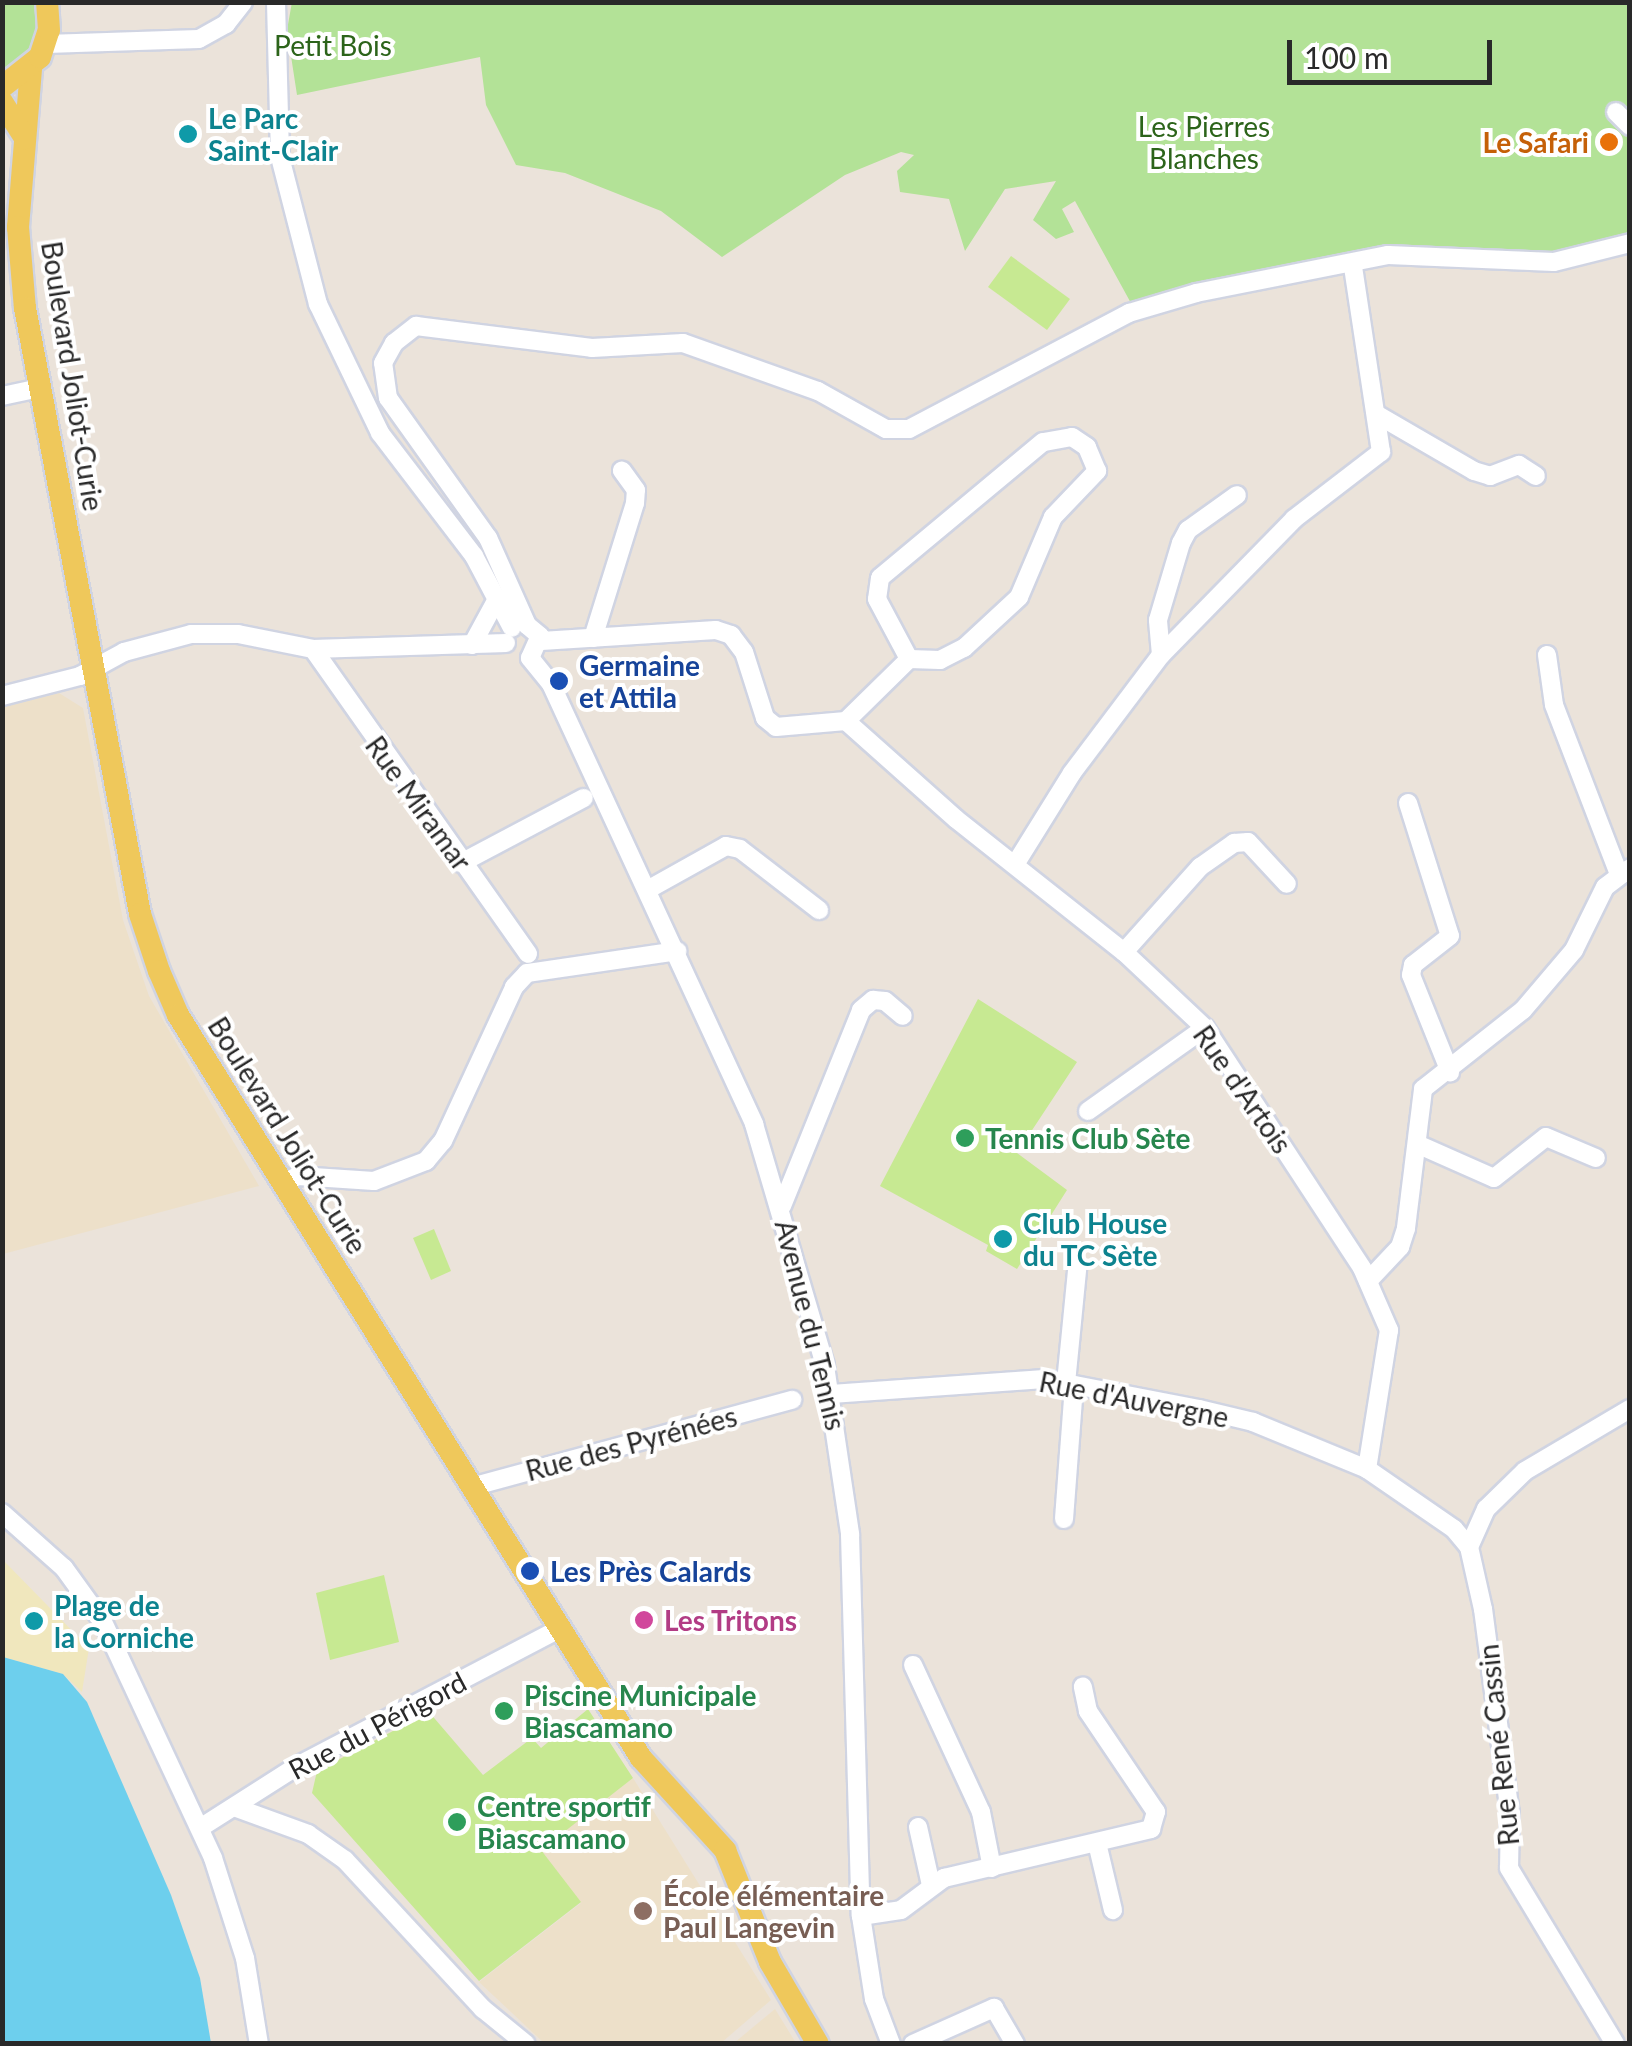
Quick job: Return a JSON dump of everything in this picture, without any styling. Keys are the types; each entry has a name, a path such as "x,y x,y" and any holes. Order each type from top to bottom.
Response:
{"main road":[{"path":"2,87 32,68 46,44 47,2"},
{"name":"Boulevard Joliot-Curie","path":"32,68 19,256 40,388 140,914 158,971 282,1184 651,1772 726,1850 770,1962 818,2044"},
{"path":"2,102 25,138"}],"street":[{"path":"46,44 199,39 226,24 243,2"},
{"path":"276,2 280,157 318,304 380,433 474,556 515,632"},
{"path":"1616,112 1630,126"},
{"path":"909,660 877,599 880,578 1043,442 1072,437 1086,446 1097,471 1053,517 1020,598 964,648 940,660 909,660 846,721 776,726 766,718 744,652 731,636 716,630 593,638 516,658 515,632 488,538 388,398 383,363 394,342 416,326 592,348 684,343 822,392 886,428 910,429 1129,313 1196,293 1407,255 1554,262 1630,244"},
{"path":"1016,863 1072,772 1161,655 1294,520 1373,462 1382,442 1353,266"},
{"path":"2,396 40,388"},
{"path":"1376,414 1474,471 1490,476 1518,465 1536,476"},
{"path":"593,638 635,503 636,490 622,472"},
{"path":"1161,655 1158,620 1188,530 1237,495"},
{"path":"472,644 497,599"},
{"path":"2,696 94,670 124,652 191,634 238,634 313,649 472,644 515,632"},
{"name":"Avenue du Tennis","path":"515,632 536,650 649,889 754,1124 782,1207 831,1394 850,1534 861,1916 874,1999 890,2044"},
{"name":"Rue Miramar","path":"313,649 528,954"},
{"path":"1368,1282 1400,1246 1424,1088 1450,1072 1523,1010 1574,950 1624,870 1554,706 1547,655"},
{"name":"Rue d'Artois","path":"846,721 1124,952 1205,1028 1368,1282 1388,1330 1389,1350 1367,1469"},
{"path":"461,862 584,798"},
{"path":"1408,803 1450,936 1413,966 1411,976 1450,1072"},
{"path":"1124,952 1200,867 1234,843 1248,842 1287,884"},
{"path":"649,889 726,846 740,849 819,910"},
{"path":"282,1184 298,1176 374,1181 426,1161 443,1142 514,987 527,973 676,950"},
{"path":"782,1207 861,1010 873,1000 885,1001 903,1016"},
{"path":"1088,1111 1205,1028"},
{"path":"1417,1144 1494,1178 1546,1137 1596,1158"},
{"path":"1064,1519 1077,1270"},
{"name":"Rue d'Auvergne","path":"831,1394 1014,1379 1070,1384 1253,1422 1367,1469"},
{"name":"Rue des Pyrénées","path":"471,1487 792,1400"},
{"path":"1367,1469 1454,1529 1469,1547 1486,1510 1525,1471 1625,1417"},
{"path":"2,1513 50,1552 103,1622 200,1828 234,1917 259,2044"},
{"name":"Rue René Cassin","path":"1469,1547 1500,1721 1509,1868 1616,2044"},
{"name":"Rue du Périgord","path":"200,1828 299,1765 559,1629"},
{"path":"913,1665 980,1812 992,1868"},
{"path":"861,1916 901,1910 931,1885 992,1868 1100,1852 1151,1829 1156,1812 1088,1710 1084,1686"},
{"path":"234,1807 308,1834 345,1860 482,2009 526,2044"},
{"path":"918,1826 931,1885"},
{"path":"1100,1852 1113,1910"},
{"path":"913,2044 994,2008 1015,2044"}],"shaded area":[{"path":"59,693 83,708 123,920 149,996 259,1186 3,1254 3,707"},
{"name":"École élémentaire Paul Langevin","path":"633,1778 771,2000 721,2043 544,2043 479,1982 581,1903 540,1850"},
{"path":"775,2009 796,2043 734,2043"}],"green space":[{"name":"Les Pierres Blanches","path":"292,2 1629,3 1629,239 1552,257 1405,247 1132,305 1075,201 1062,209 1074,232 1056,239 1033,220 1056,181 1005,189 965,251 949,199 900,192 897,171 914,155 901,152 845,175 722,257 661,211 565,173 516,165 486,105 480,57 297,95 287,30"},
{"path":"3,3 39,3 39,41 3,78"},
{"path":"1011,256 1070,299 1047,330 988,287"},
{"name":"Tennis Club Sète","path":"978,999 1077,1062 1017,1153 1067,1190 1017,1269 986,1251 988,1245 880,1186"},
{"path":"434,1229 451,1271 431,1280 413,1238"},
{"path":"384,1575 399,1642 330,1660 316,1593"},
{"name":"Centre sportif Biascamano","path":"588,1709 633,1778 541,1850 581,1902 479,1981 312,1793 317,1771 429,1712 483,1775 532,1738 541,1748"}],"sand":[{"name":"Plage de la Corniche","path":"2,1559 89,1648 82,1692 63,1674 3,1657"}],"water":[{"path":"3,1657 63,1674 87,1702 171,1895 200,1978 211,2043 3,2043"}],"place":[{"name":"Le Parc Saint-Clair","path":"188,134"},
{"name":"Le Safari","path":"1609,142"},
{"name":"Germaine et Attila","path":"559,681"},
{"name":"Tennis Club Sète","path":"965,1138"},
{"name":"Club House du TC Sète","path":"1003,1239"},
{"name":"Les Près Calards","path":"530,1571"},
{"name":"Les Tritons","path":"644,1620"},
{"name":"Plage de la Corniche","path":"34,1621"},
{"name":"Piscine Municipale Biascamano","path":"504,1711"},
{"name":"Centre sportif Biascamano","path":"457,1822"},
{"name":"École élémentaire Paul Langevin","path":"643,1911"}],"park label":[{"name":"Petit Bois","path":"333,45"}]}
